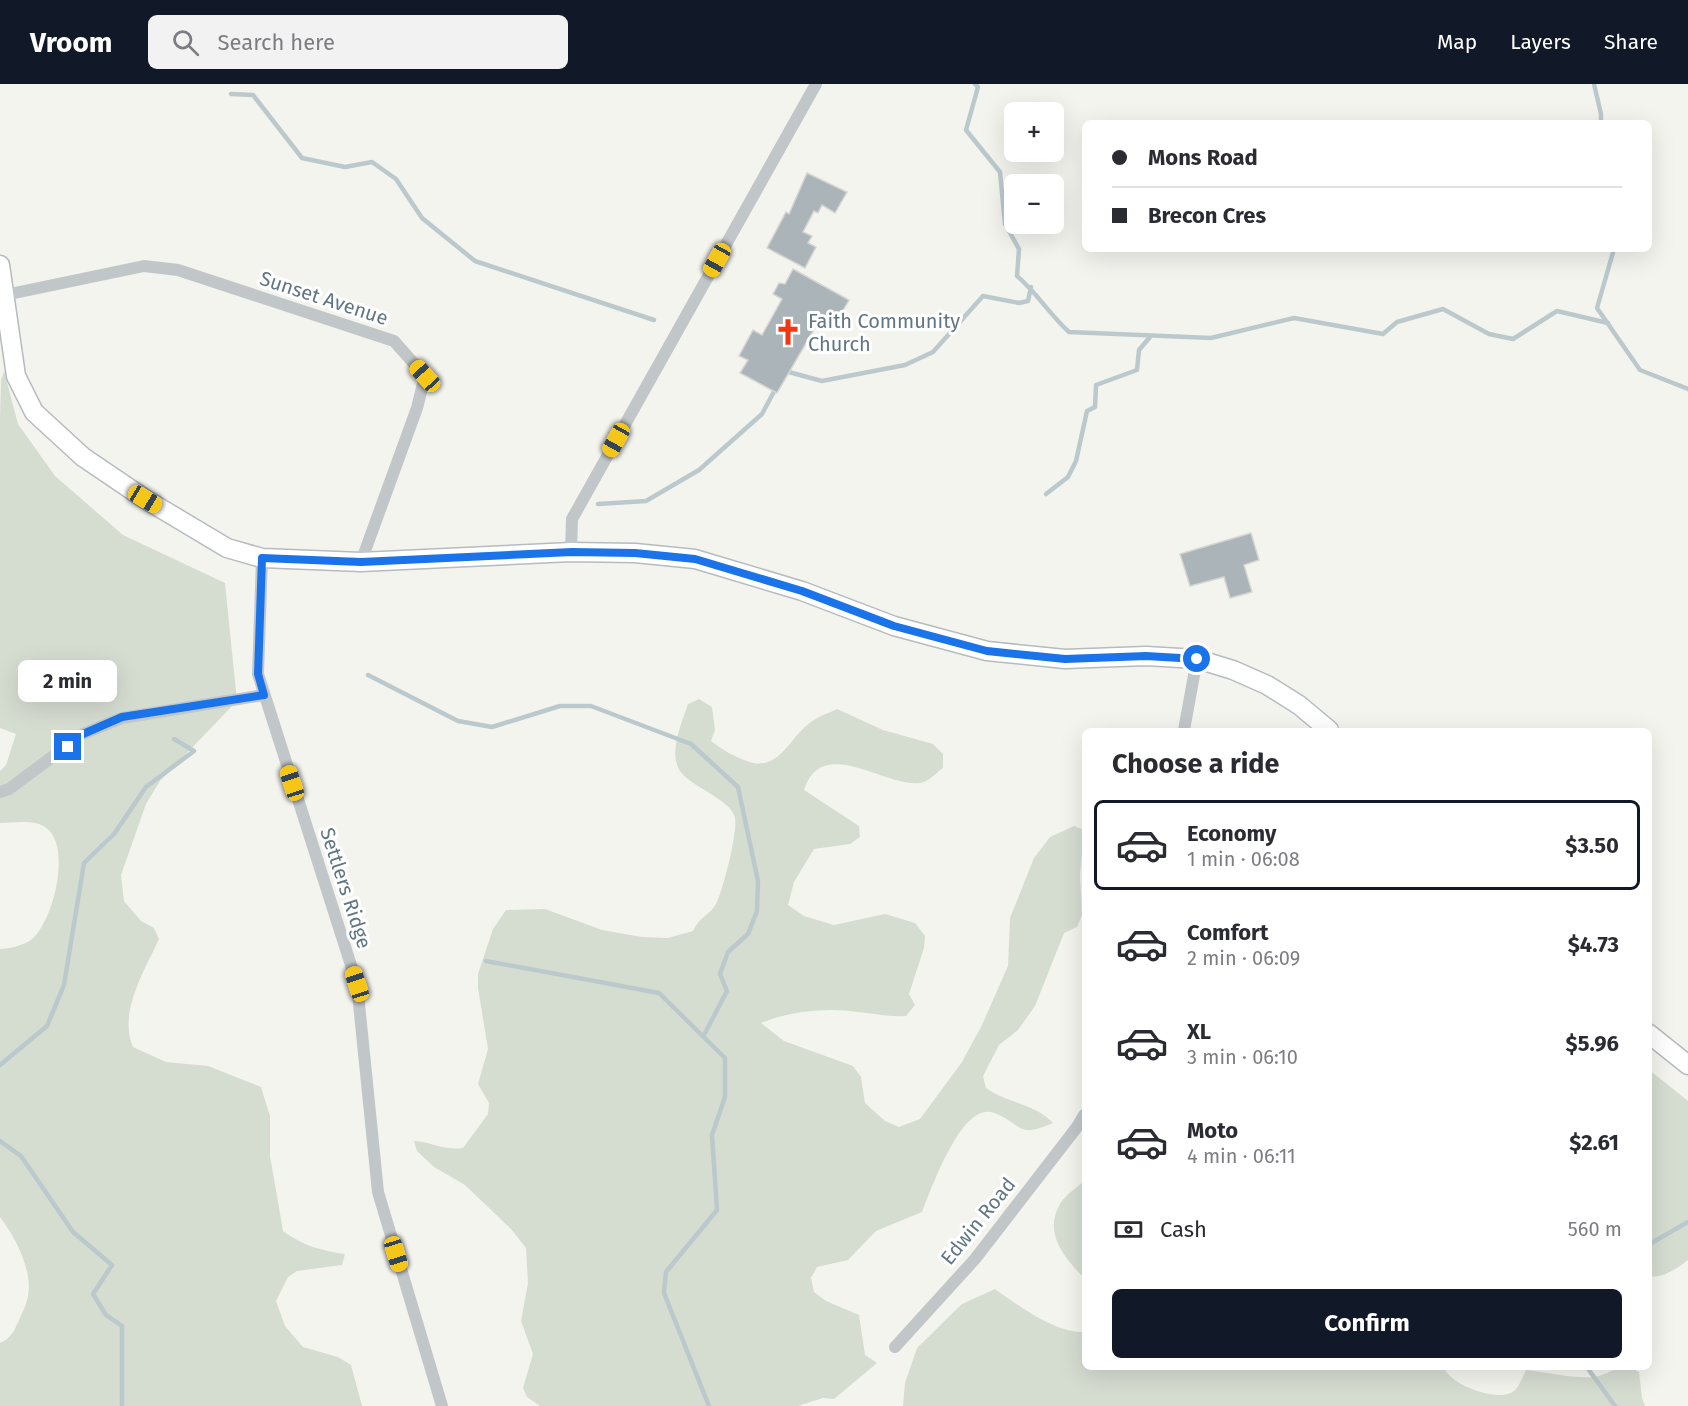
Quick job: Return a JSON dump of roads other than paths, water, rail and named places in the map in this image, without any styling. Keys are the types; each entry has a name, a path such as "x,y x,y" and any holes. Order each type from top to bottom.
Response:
{"main road":[{"path":"0,265 16,376 34,412 83,457 145,499 227,548 262,558 361,562 572,552 635,553 695,559 802,591 894,626 987,651 1065,659 1146,656 1197,659 1233,670 1267,685 1299,705 1327,728"},
{"path":"1652,1036 1688,1065"}],"street":[{"path":"572,552 572,519 816,84"},
{"name":"Sunset Avenue","path":"5,295 144,266 178,270 394,341 425,376 417,408 361,562"},
{"name":"Settlers Ridge","path":"262,558 258,674 357,984 378,1192 442,1406"},
{"path":"1184,728 1197,659"},
{"path":"0,792 17,783 83,734 122,717 264,695"},
{"name":"Edwin Road","path":"895,1347 975,1259 1082,1118"}],"waterway":[{"path":"975,84 978,87 966,130 1000,172 1005,224 1019,249 1017,276 1069,332 1211,338 1294,318 1383,334 1397,322 1443,309 1489,334 1513,339 1557,311 1608,323"},
{"path":"1594,84 1601,120"},
{"path":"231,94 253,95 302,158 345,167 372,162 396,179 422,218 475,261 654,320"},
{"path":"1613,252 1597,308 1640,370 1688,389"},
{"path":"785,371 822,381 905,365 933,352 983,296 1019,303 1028,301 1031,287"},
{"path":"1046,494 1068,477 1076,461 1087,411 1095,407 1096,385 1137,370 1139,350 1150,337"},
{"path":"598,504 646,501 699,470 762,414 777,386"},
{"path":"368,675 458,721 492,727 560,706 591,706 691,744 738,787 758,881 757,911 748,934 728,952 720,974 727,991 704,1035"},
{"path":"0,1065 47,1026 64,985 84,863 114,834 146,787 194,751 174,739"},
{"path":"486,961 659,993 725,1058 725,1097 712,1135 717,1210 666,1272 664,1293 709,1406"},
{"path":"0,1141 21,1156 73,1232 112,1265 93,1294 106,1315 122,1326 122,1406"},
{"path":"1652,1243 1688,1222"},
{"path":"1589,1370 1615,1406"}],"place":[{"name":"Faith Community Church","path":"788,332"}]}
